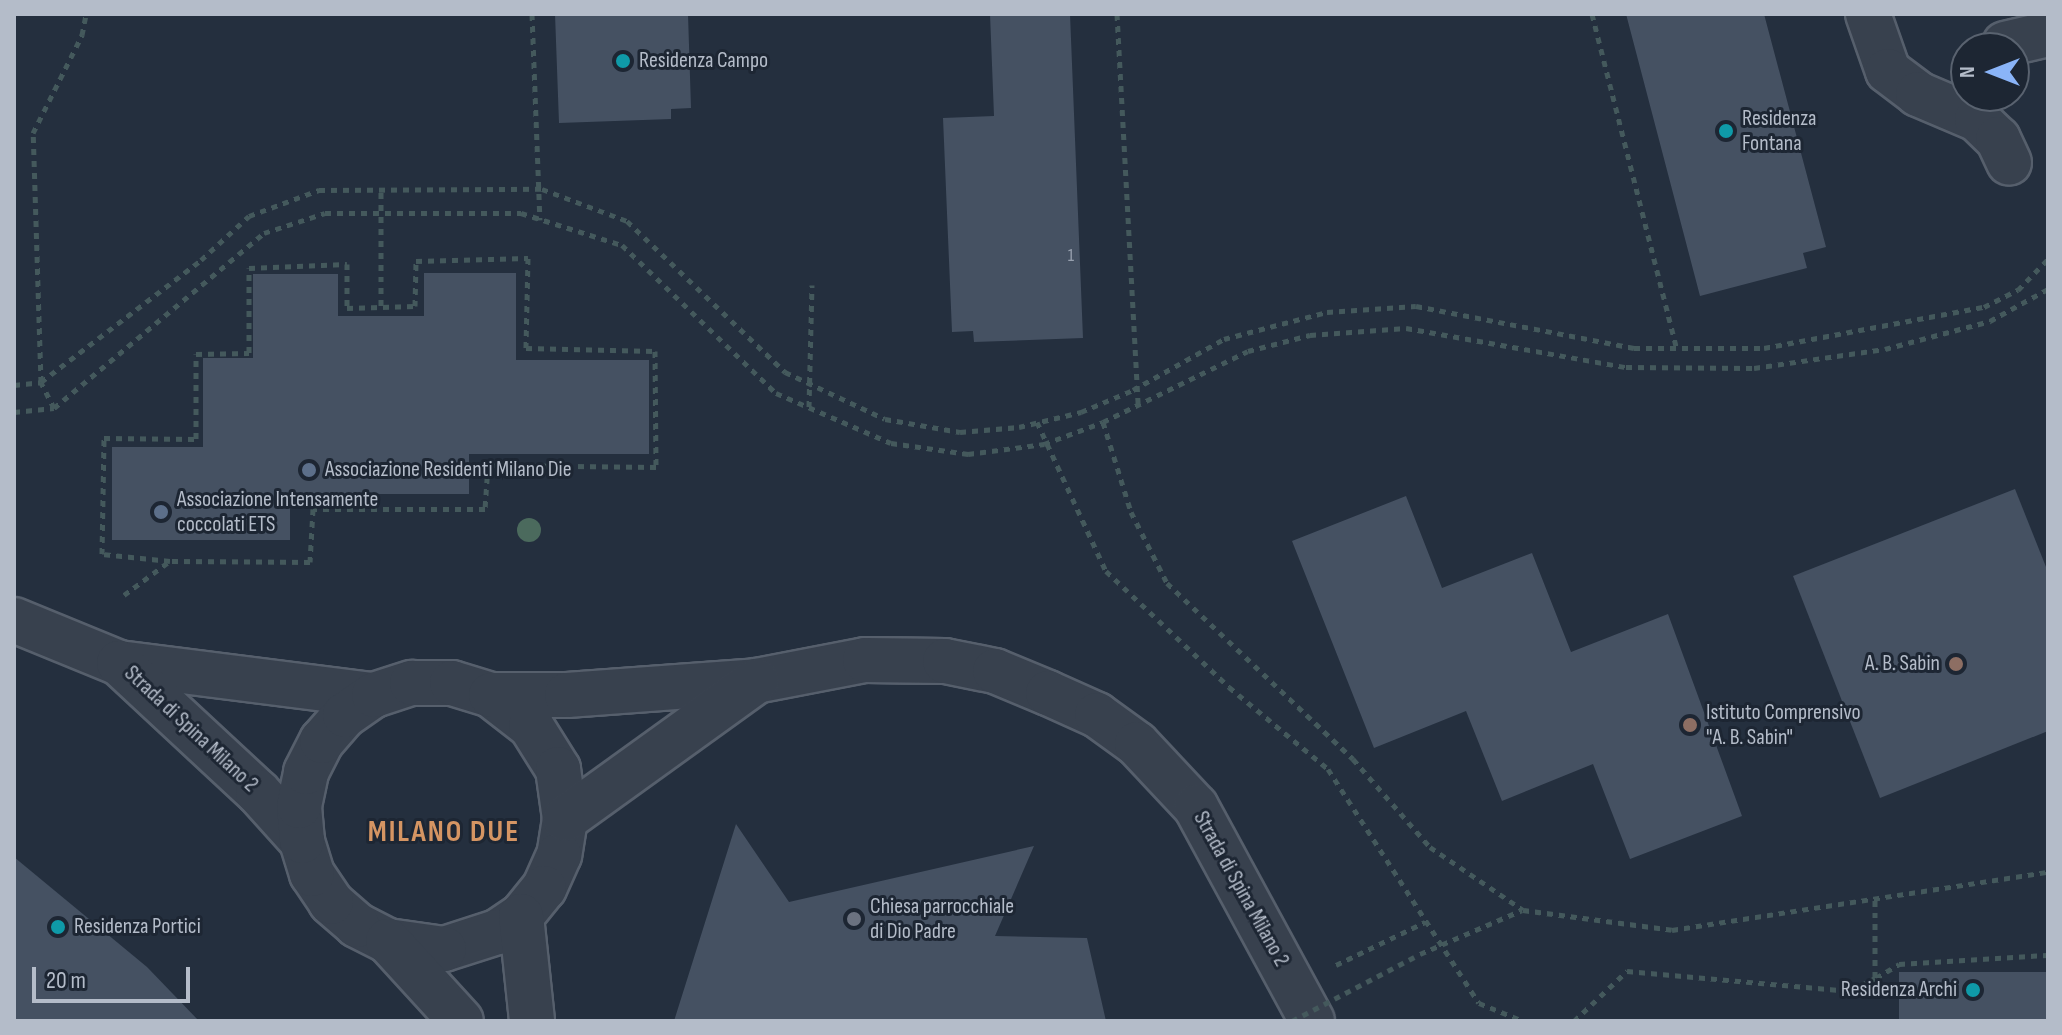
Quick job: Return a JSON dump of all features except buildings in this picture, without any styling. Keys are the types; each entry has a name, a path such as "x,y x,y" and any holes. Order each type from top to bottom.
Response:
{"street":[{"path":"1868,14 1888,71 1918,94 1977,119 1998,139 2009,163"},
{"path":"14,620 119,663"},
{"name":"Strada di Spina Milano 2","path":"491,695 531,726 558,769 565,819 559,855 544,888 521,916 484,938 444,949 388,941 357,925 331,902 312,874 302,841 299,806 306,772 322,741 345,715 374,695 412,683 452,683 491,695 756,681 865,660 945,661 995,671 1097,715 1137,744 1196,807 1299,1009"},
{"name":"Strada di Spina Milano 2","path":"119,663 374,695"},
{"name":"Strada di Spina Milano 2","path":"119,663 258,792 302,841"},
{"name":"Strada di Spina Milano 2","path":"565,819 756,681"},
{"path":"521,916 532,1021"},
{"path":"388,941 461,1021"}],"path":[{"path":"54,408 41,382 33,133 82,35 86,14"},
{"path":"532,14 542,189 540,220"},
{"path":"1117,14 1133,390 1138,405"},
{"path":"1592,14 1677,350"},
{"path":"14,385 41,382 201,260 249,216 319,190 542,189 627,221 785,372 885,419 960,432 1037,422 1081,412 1133,390 1224,339 1327,312 1416,306 1634,348 1764,348 1984,307 2018,290 2048,259"},
{"path":"381,190 381,306"},
{"path":"14,412 54,408 264,233 325,213 521,213 622,245 776,393 891,443 968,454 1044,444 1103,422 1248,351 1310,335 1406,328 1626,367 1754,368 1885,349 1990,321 2048,289"},
{"path":"528,258 526,348 655,351 656,467 488,465 485,509 313,509 310,562 170,561 102,554 104,438 196,439 196,354 249,353 249,268 347,264 347,308 415,306 416,261 528,258"},
{"path":"809,408 813,385 812,285"},
{"path":"1037,422 1044,444 1106,571 1229,687 1328,769 1479,1003 1523,1021"},
{"path":"1103,422 1131,512 1167,583 1353,759 1430,847 1523,910 1672,930 2048,872"},
{"path":"124,595 170,561"},
{"path":"1875,899 1875,978"},
{"path":"1299,1009 1523,910"},
{"path":"1299,1009 1425,922"},
{"path":"1574,1021 1627,971 1850,991 1899,964 2048,955"}],"place":[{"name":"Residenza Campo","path":"623,61"},
{"name":"Residenza Fontana","path":"1726,131"},
{"name":"Associazione Residenti Milano Die","path":"309,470"},
{"name":"Associazione Intensamente coccolati ETS","path":"161,512"},
{"name":"A. B. Sabin","path":"1956,664"},
{"name":"Istituto Comprensivo \"A. B. Sabin\"","path":"1690,725"},
{"name":"Chiesa parrocchiale di Dio Padre","path":"854,919"},
{"name":"Residenza Portici","path":"58,927"},
{"name":"Residenza Archi","path":"1973,990"}],"district":[{"name":"MILANO DUE","path":"444,832"}]}
